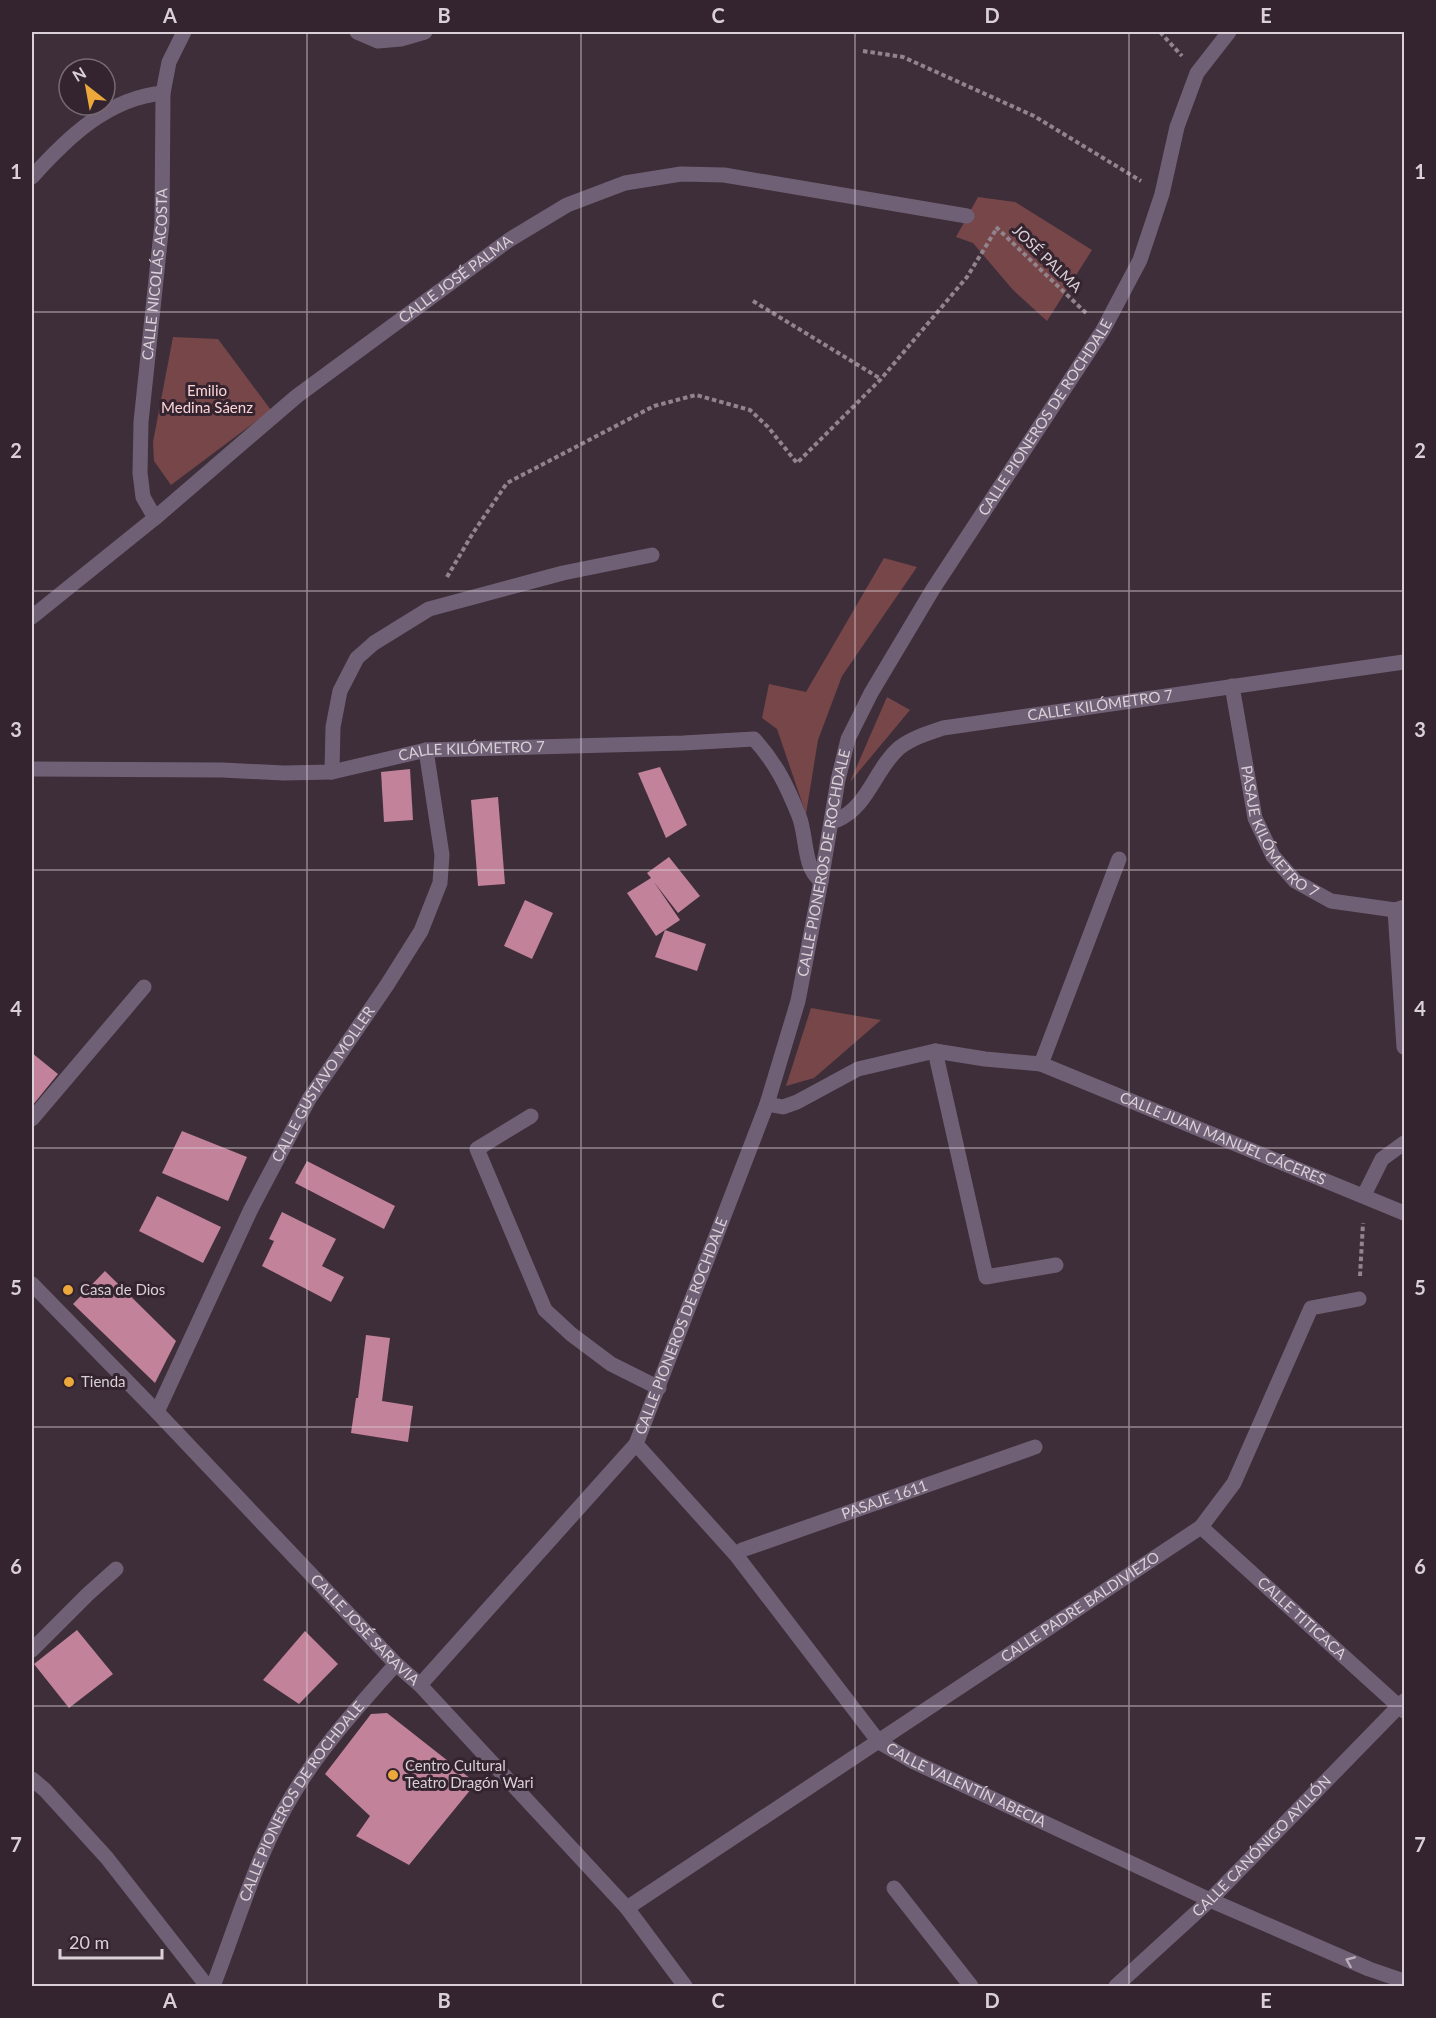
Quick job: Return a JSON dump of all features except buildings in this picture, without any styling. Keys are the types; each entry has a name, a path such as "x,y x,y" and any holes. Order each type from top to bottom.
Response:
{"street":[{"name":"CALLE NICOLÁS ACOSTA","path":"155,518 143,497 140,473 141,423 162,223 163,93 168,62 184,32"},
{"path":"357,32 378,41 401,39 425,32"},
{"name":"CALLE PIONEROS DE ROCHDALE","path":"420,1685 636,1444 767,1104 798,1001 838,780 848,739 871,693 933,589 1103,330 1140,260 1162,194 1177,127 1197,73 1229,32"},
{"path":"32,177 55,151 95,118 131,100 163,93"},
{"name":"CALLE JOSÉ PALMA","path":"32,617 155,518 297,396 508,240 567,206 625,183 681,174 724,176 967,216"},
{"path":"332,772 333,727 340,690 357,658 374,643 429,609 563,573 652,555"},
{"name":"CALLE KILÓMETRO 7","path":"832,818 837,820 853,810 887,762 900,748 918,737 943,728 1404,662"},
{"name":"PASAJE KILÓMETRO 7","path":"1232,686 1255,818 1273,856 1295,881 1331,901 1400,909 1404,1047"},
{"name":"CALLE KILÓMETRO 7","path":"32,769 332,772 426,750 753,739 771,758 780,774 800,818 812,872 821,881"},
{"name":"CALLE GUSTAVO MOLLER","path":"157,1412 251,1209 309,1099 421,931 440,883 442,855 426,750"},
{"path":"1041,1064 1119,859"},
{"path":"32,1119 144,987"},
{"path":"934,1051 986,1277 1056,1265"},
{"name":"CALLE JUAN MANUEL CÁCERES","path":"767,1104 783,1107 797,1102 858,1069 934,1051 984,1059 1041,1064 1404,1213"},
{"path":"531,1116 477,1149 545,1310 571,1334 611,1364 659,1388"},
{"path":"1364,1196 1382,1159 1404,1143"},
{"name":"CALLE JOSÉ SARAVIA","path":"32,1284 396,1664 420,1685 627,1908 685,1986"},
{"name":"CALLE PADRE BALDIVIEZO","path":"627,1908 1201,1527 1234,1484 1311,1308 1359,1299"},
{"name":"CALLE VALENTÍN ABECIA","path":"636,1444 736,1555 879,1742 914,1762 1210,1900 1404,1982"},
{"name":"PASAJE 1611","path":"736,1555 742,1550 1035,1447"},
{"name":"CALLE TITICACA","path":"1201,1527 1403,1706"},
{"path":"32,1650 116,1569"},
{"name":"CALLE PIONEROS DE ROCHDALE","path":"213,1986 267,1842 285,1807 344,1723 396,1664"},
{"name":"CALLE CANÓNIGO AYLLÓN","path":"1116,1986 1210,1900 1403,1706"},
{"path":"32,1779 45,1790 106,1858 207,1986"},
{"path":"894,1888 971,1986"}],"path":[{"path":"863,51 903,57 1034,116 1162,194"},
{"name":"JOSÉ PALMA","path":"967,216 998,228 1103,330"},
{"path":"429,609 473,533 507,483 654,406 696,395 750,410 768,427 797,463 881,379 967,277 998,228"},
{"path":"753,301 881,379"},
{"path":"1359,1299 1364,1196"}],"green space":[{"path":"978,197 1015,202 1092,250 1047,321 1013,290 973,243 956,237"},
{"name":"Emilio Medina Sáenz","path":"173,337 218,339 271,410 171,485 154,461 153,442"},
{"path":"884,558 917,567 842,676 818,740 806,814 777,729 762,718 769,684 806,692"},
{"path":"887,697 910,710 850,782"},
{"path":"811,1008 881,1020 814,1078 786,1086"}],"place":[{"name":"Casa de Dios","path":"68,1290"},
{"name":"Tienda","path":"69,1382"},
{"name":"Centro Cultural Teatro Dragón Wari","path":"393,1775"}]}
